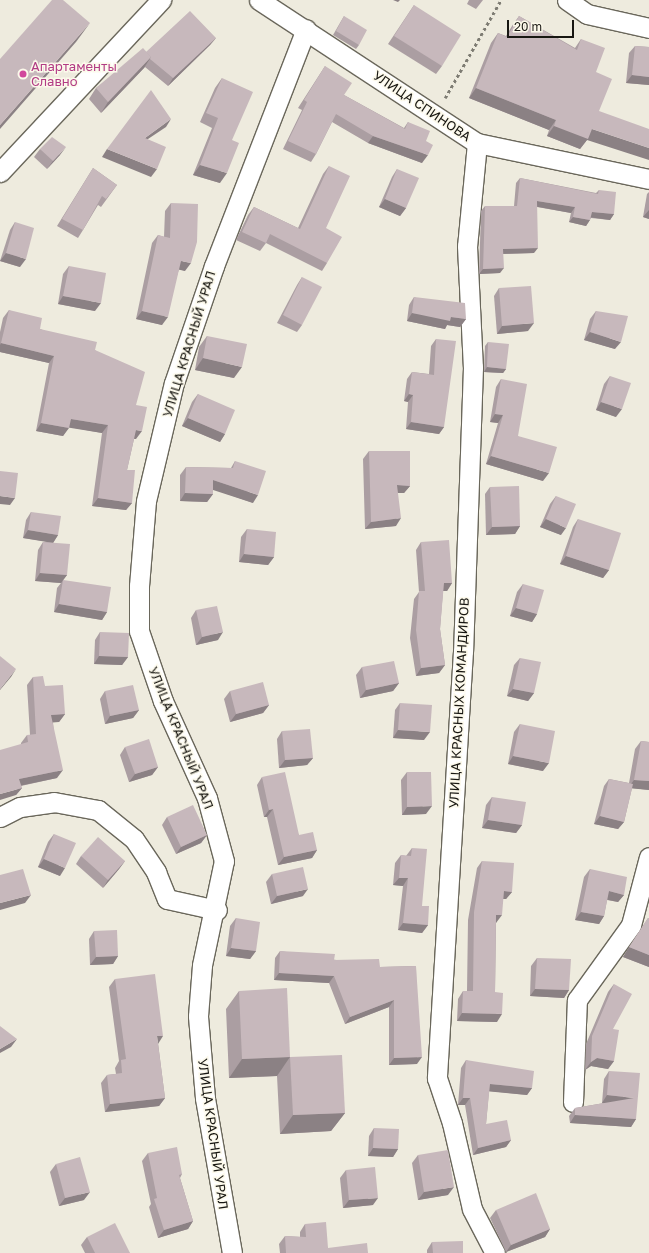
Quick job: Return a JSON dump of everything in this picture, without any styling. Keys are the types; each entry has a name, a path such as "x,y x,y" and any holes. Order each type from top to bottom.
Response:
{"street":[{"path":"0,172 161,0"},
{"name":"УЛИЦА СПИНОВА","path":"259,0 306,29 477,143 649,179"},
{"path":"567,0 588,14 649,28"},
{"name":"УЛИЦА КРАСНЫЙ УРАЛ","path":"232,1253 206,1098 198,1016 202,965 217,910 224,861 211,812 163,701 139,631 146,501 174,383 214,266 306,29"},
{"name":"УЛИЦА КРАСНЫХ КОМАНДИРОВ","path":"477,143 467,246 473,367 462,651 437,1078 452,1123 472,1208 496,1253"},
{"path":"0,817 20,806 54,802 98,810 134,839 156,872 167,899 217,910"},
{"path":"573,1102 577,1000 631,925 649,857"}],"path":[{"path":"435,115 501,0"}],"building":[{"path":"52,0 63,0 90,23 0,125 0,59"},
{"path":"414,5 461,35 442,66 394,36"},
{"path":"190,11 216,38 173,78 150,59 151,57 146,52"},
{"path":"344,16 367,30 359,45 336,31"},
{"path":"519,16 577,50 581,39 605,48 596,72 612,79 599,111 649,129 649,148 592,129 588,139 554,126 556,120 476,88 498,33 507,37"},
{"path":"635,46 649,47 649,77 632,75"},
{"path":"143,48 151,57 108,102 96,88"},
{"path":"325,66 352,83 344,95 405,129 408,122 430,131 426,141 433,145 428,155 373,136 336,114 316,154 288,141 307,102 304,100"},
{"path":"222,78 253,92 232,140 239,143 227,173 200,165 218,118 206,113"},
{"path":"151,90 171,119 145,138 166,147 157,169 107,149"},
{"path":"52,137 66,147 53,161 40,149"},
{"path":"329,166 350,176 326,228 342,237 327,263 270,234 266,243 242,232 254,207 300,229"},
{"path":"93,168 117,185 106,199 102,196 83,230 62,219"},
{"path":"397,169 419,178 406,208 385,199"},
{"path":"520,178 598,194 599,190 616,192 614,214 592,212 590,220 573,217 575,207 537,201 538,248 503,249 504,268 483,269 485,206 517,206"},
{"path":"171,203 198,204 197,242 191,263 181,261 168,317 142,311 158,235 170,238"},
{"path":"15,222 34,228 26,259 6,253"},
{"path":"69,266 106,273 101,303 63,296"},
{"path":"302,277 322,287 302,325 283,315"},
{"path":"531,286 534,323 502,326 499,288"},
{"path":"414,297 465,303 466,319 451,317 450,321 412,313"},
{"path":"9,310 42,318 40,329 97,342 95,350 145,372 136,405 147,407 142,431 136,430 127,470 135,470 132,503 98,498 108,425 71,419 69,428 41,423 54,356 1,343"},
{"path":"596,311 628,316 621,342 590,332"},
{"path":"207,336 247,344 242,367 203,358"},
{"path":"436,339 456,341 444,427 411,422 413,395 409,394 412,372 434,375"},
{"path":"488,342 509,344 506,369 487,367"},
{"path":"610,376 631,383 622,409 601,402"},
{"path":"501,379 527,384 518,436 557,447 549,473 491,456 503,415 495,414"},
{"path":"198,394 235,410 225,434 188,418"},
{"path":"369,451 410,451 410,486 397,485 401,518 371,522"},
{"path":"235,461 266,471 258,495 213,480 213,494 185,493 186,467 233,468"},
{"path":"0,471 18,473 15,498 0,496"},
{"path":"519,486 520,526 492,527 490,487"},
{"path":"556,496 576,504 566,528 546,519"},
{"path":"31,512 61,516 58,535 28,530"},
{"path":"578,519 621,533 609,570 566,556"},
{"path":"247,529 276,532 274,557 244,554"},
{"path":"449,540 452,583 444,583 440,629 445,665 421,668 416,630 419,591 425,591 421,542"},
{"path":"43,542 70,544 67,575 40,573"},
{"path":"63,580 111,587 107,612 59,604"},
{"path":"523,584 544,590 537,614 516,608"},
{"path":"217,606 223,632 202,637 196,610"},
{"path":"100,632 129,633 128,657 99,656"},
{"path":"0,656 16,669 0,689"},
{"path":"520,658 541,662 534,693 513,689"},
{"path":"394,661 399,683 366,690 362,667"},
{"path":"43,676 45,686 63,685 65,714 51,715 63,770 19,779 22,788 0,794 0,750 28,742 27,735 36,734 33,677"},
{"path":"263,682 269,705 236,714 230,691"},
{"path":"133,685 139,710 110,716 105,691"},
{"path":"400,703 432,705 430,732 398,730"},
{"path":"520,724 555,731 549,763 513,756"},
{"path":"310,729 313,758 285,760 282,731"},
{"path":"149,739 158,767 135,774 125,747"},
{"path":"641,741 649,742 649,781 634,780"},
{"path":"285,772 299,835 313,832 317,850 284,857 273,809 269,810 262,777"},
{"path":"407,772 431,772 432,806 407,807"},
{"path":"609,779 633,784 624,822 600,816"},
{"path":"492,797 526,802 522,825 488,820"},
{"path":"193,805 207,835 181,847 167,817"},
{"path":"54,834 76,843 65,868 44,859"},
{"path":"98,837 125,861 108,880 81,856"},
{"path":"412,848 427,849 422,906 429,906 428,925 403,923 408,878 399,878 401,855 411,856"},
{"path":"482,861 514,863 512,892 504,891 502,915 496,915 495,992 503,993 502,1014 462,1013 463,991 473,991 474,912"},
{"path":"303,867 308,889 277,896 272,874"},
{"path":"23,869 31,895 0,903 0,875"},
{"path":"590,869 627,877 624,895 609,891 604,916 581,912"},
{"path":"236,918 260,922 256,951 231,948"},
{"path":"649,918 649,955 629,947"},
{"path":"117,930 118,956 96,957 94,931"},
{"path":"280,951 335,954 334,960 379,959 380,967 416,966 422,1057 394,1058 394,1000 350,1017 334,976 279,973"},
{"path":"537,958 571,959 569,990 535,989"},
{"path":"155,974 163,1036 157,1036 165,1098 110,1104 107,1075 122,1073 121,1060 126,1059 115,979"},
{"path":"614,984 632,994 613,1029 619,1030 614,1061 597,1058 591,1062 592,1036"},
{"path":"287,988 290,1057 242,1059 239,991"},
{"path":"0,1026 17,1039 0,1049"},
{"path":"342,1055 345,1113 293,1115 290,1057"},
{"path":"466,1060 534,1071 532,1088 490,1084 486,1124 507,1120 511,1140 478,1148 470,1098 463,1098"},
{"path":"609,1071 640,1073 636,1119 575,1115 575,1108 634,1098 607,1095"},
{"path":"374,1128 399,1129 398,1149 373,1148"},
{"path":"177,1147 182,1174 179,1175 193,1221 164,1230 154,1199 157,1198 148,1153"},
{"path":"448,1150 454,1187 424,1192 418,1155"},
{"path":"80,1157 90,1192 65,1198 56,1164"},
{"path":"375,1167 378,1198 349,1200 346,1170"},
{"path":"536,1193 550,1229 511,1245 496,1210"},
{"path":"326,1222 328,1248 367,1243 368,1253 286,1253 285,1236 306,1237 305,1224"},
{"path":"115,1223 130,1253 95,1253 87,1237"},
{"path":"463,1241 463,1253 433,1253 432,1242"}],"place":[{"name":"Апартаменты Славно","path":"23,74"}]}
